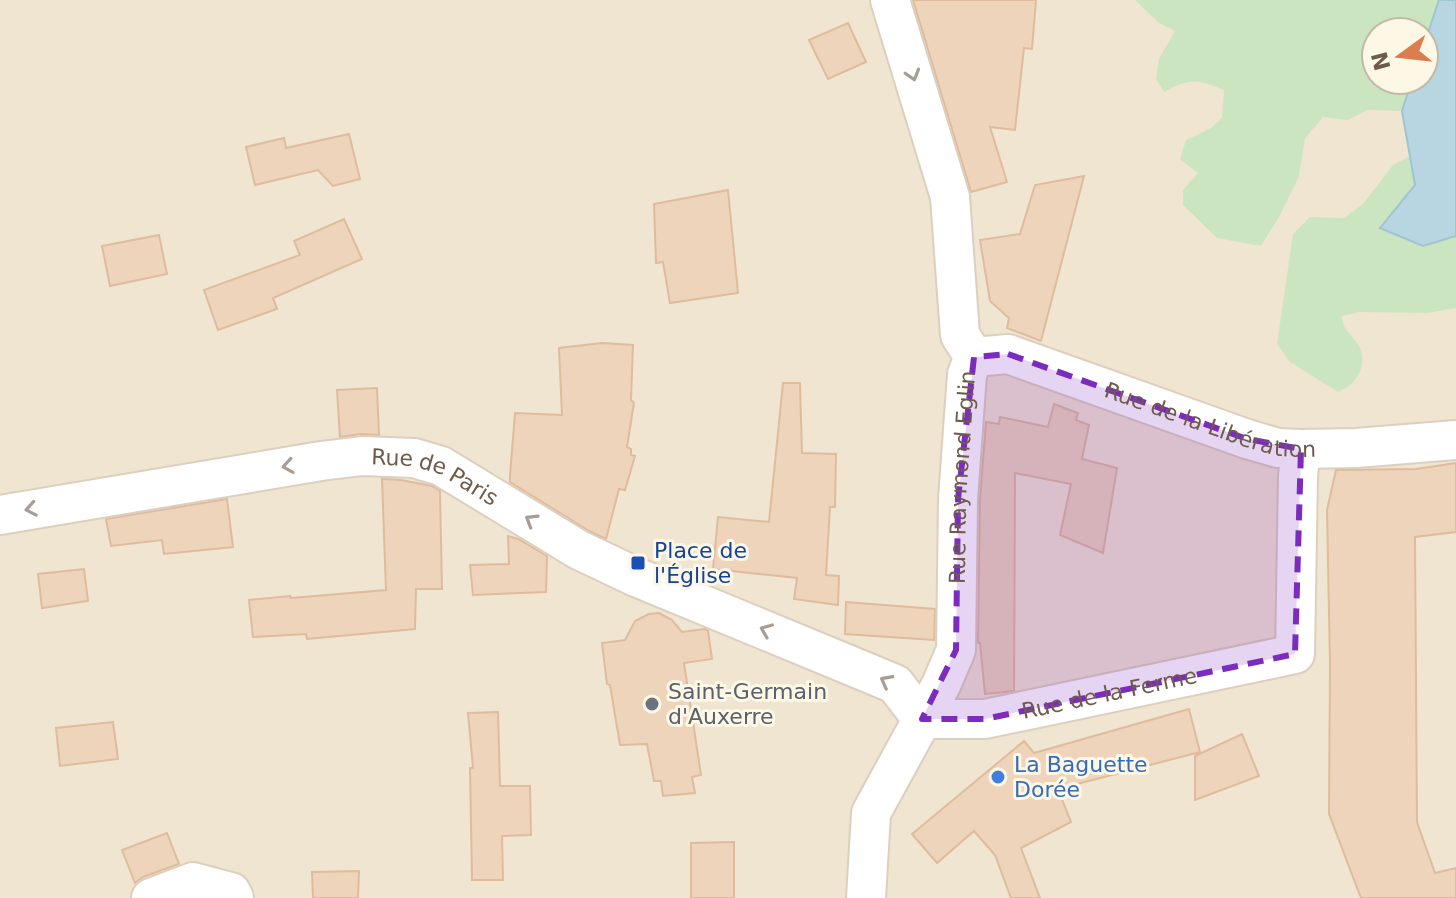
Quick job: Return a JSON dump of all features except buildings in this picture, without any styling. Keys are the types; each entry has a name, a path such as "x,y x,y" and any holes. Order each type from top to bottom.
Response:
{"street":[{"name":"Rue Raymond Eglin","path":"890,0 950,197 960,335 974,357 967,374 958,499 956,650 922,719"},
{"name":"Rue de la Libération","path":"974,357 1008,354 1278,448 1371,447 1456,440"},
{"name":"Rue de la Ferme","path":"922,719 985,719 1295,654 1301,449"},
{"name":"Rue de Paris","path":"0,515 321,461 362,456 414,458 441,466 579,550 636,577 895,684 922,719"},
{"path":"866,898 871,813 922,719"},
{"path":"151,898 193,882 231,892 234,898"}],"highlighted area":[{"path":"1008,354 1247,439 1301,449 1295,654 985,719 922,719 956,650 958,499 974,357"}],"shaded area":[{"path":"0,0 1456,0 1456,898 0,898"}],"green space":[{"path":"1135,0 1439,0 1434,16 1360,16 1360,96 1407,96 1402,111 1367,110 1348,120 1323,117 1305,138 1299,176 1261,246 1217,238 1183,205 1183,190 1198,173 1180,159 1186,140 1211,128 1222,118 1224,90 1194,82 1164,92 1156,79 1159,59 1175,31 1159,23"},
{"path":"1410,156 1423,246 1456,236 1456,308 1428,313 1360,312 1342,316 1345,328 1360,348 1362,363 1353,383 1338,392 1290,362 1277,344 1293,234 1310,217 1344,218 1363,204 1393,165"}],"water":[{"path":"1439,0 1456,0 1456,236 1423,246 1380,228 1415,185 1402,111 1407,96 1440,96 1440,16 1434,16"}],"place":[{"name":"Place de l'Église","path":"638,563"},
{"name":"Saint-Germain d'Auxerre","path":"652,704"},
{"name":"La Baguette Dorée","path":"998,777"}]}
